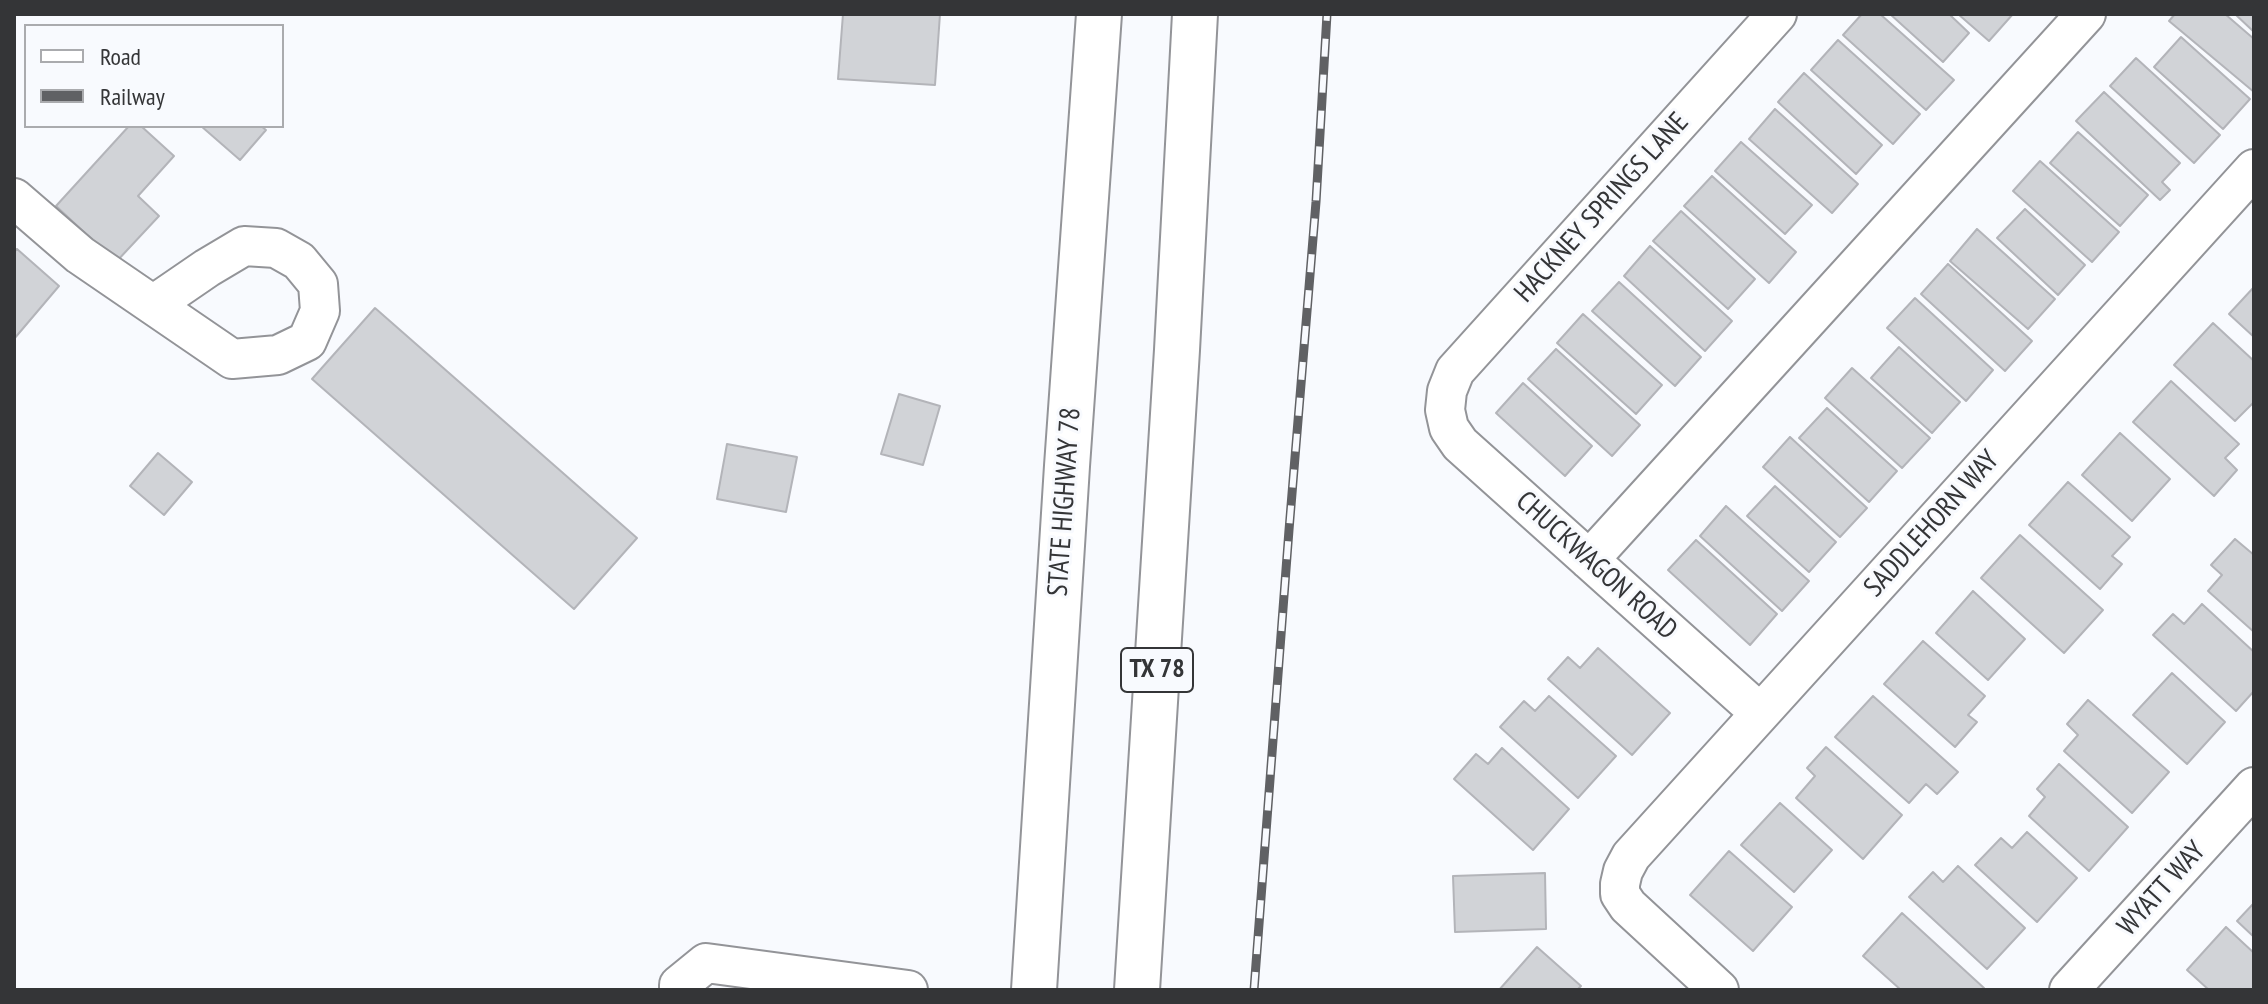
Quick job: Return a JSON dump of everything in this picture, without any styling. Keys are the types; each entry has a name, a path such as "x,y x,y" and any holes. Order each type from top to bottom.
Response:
{"main road":[{"name":"STATE HIGHWAY 78","path":"1034,990 1099,14"},
{"name":"TX 78","path":"1137,990 1195,14"}],"street":[{"name":"HACKNEY SPRINGS LANE","path":"1445,410 1447,391 1455,371 1777,14"},
{"path":"1589,560 2086,14"},
{"name":"SADDLEHORN WAY","path":"1719,990 1628,906 1620,894 1623,871 1631,856 2254,169"},
{"path":"14,198 80,255 153,305"},
{"name":"CHUCKWAGON ROAD","path":"1445,410 1449,428 1460,444 1760,713"},
{"name":"WYATT WAY","path":"2069,990 2254,787"},
{"path":"679,990 679,985 706,963 908,990"}],"building":[{"path":"843,14 940,14 935,85 838,79"},
{"path":"1862,14 1880,14 1954,80 1926,110 1843,35"},
{"path":"1890,14 1949,14 1969,33 1943,62"},
{"path":"1958,14 2013,14 1989,41"},
{"path":"2175,14 2225,14 2254,39 2254,92 2169,21"},
{"path":"2235,14 2254,14 2254,32"},
{"path":"2181,37 2250,99 2223,129 2154,67"},
{"path":"1838,40 1920,114 1893,144 1811,70"},
{"path":"2136,58 2220,135 2194,163 2110,86"},
{"path":"1804,73 1882,145 1856,174 1778,102"},
{"path":"2104,92 2180,163 2162,182 2170,190 2160,200 2076,121"},
{"path":"1775,109 1858,184 1832,213 1749,139"},
{"path":"127,128 143,128 174,156 138,196 159,216 116,262 56,206"},
{"path":"203,128 266,130 240,160"},
{"path":"2078,132 2148,195 2120,226 2050,163"},
{"path":"1741,142 1812,205 1785,234 1715,171"},
{"path":"2040,161 2119,232 2092,262 2013,191"},
{"path":"1712,176 1796,252 1769,283 1684,206"},
{"path":"2025,209 2085,265 2058,295 1997,238"},
{"path":"1681,211 1755,279 1728,309 1653,241"},
{"path":"1977,229 2055,299 2028,329 1950,261"},
{"path":"1650,246 1732,321 1705,351 1624,276"},
{"path":"17,249 59,286 14,339 14,252"},
{"path":"1948,264 2032,341 2005,371 1921,294"},
{"path":"1619,282 1701,357 1675,386 1592,311"},
{"path":"2254,287 2254,337 2229,314"},
{"path":"1915,298 1993,370 1966,401 1887,328"},
{"path":"375,308 637,538 574,609 312,379"},
{"path":"1583,314 1662,385 1636,414 1557,343"},
{"path":"2213,323 2254,361 2254,402 2235,421 2174,365"},
{"path":"1899,347 1960,402 1932,433 1871,378"},
{"path":"1556,349 1640,425 1612,456 1528,379"},
{"path":"1852,368 1930,438 1902,468 1825,398"},
{"path":"2171,381 2239,444 2225,458 2237,470 2214,496 2133,422"},
{"path":"1523,383 1592,446 1565,476 1496,413"},
{"path":"899,394 940,406 923,465 881,454"},
{"path":"1827,408 1897,471 1869,502 1799,438"},
{"path":"2120,433 2170,479 2132,521 2082,475"},
{"path":"1790,437 1867,508 1840,537 1763,467"},
{"path":"727,444 797,457 786,512 717,499"},
{"path":"158,453 192,482 164,515 130,486"},
{"path":"2068,482 2130,537 2112,556 2122,564 2100,589 2029,525"},
{"path":"1775,486 1836,542 1809,572 1747,516"},
{"path":"1726,506 1809,581 1782,611 1700,536"},
{"path":"2020,535 2103,610 2064,653 1981,578"},
{"path":"2235,539 2254,555 2254,632 2208,591 2222,575 2211,565"},
{"path":"1696,540 1777,614 1750,645 1668,570"},
{"path":"1973,591 2025,639 1988,680 1936,633"},
{"path":"2202,604 2254,652 2254,691 2236,711 2153,635 2173,614 2184,624"},
{"path":"1923,641 1985,696 1968,715 1977,722 1955,747 1884,684"},
{"path":"1598,648 1670,713 1632,755 1548,679 1568,657 1580,668"},
{"path":"2172,673 2225,722 2187,764 2133,715"},
{"path":"1549,696 1616,756 1578,798 1500,727 1524,701 1535,711"},
{"path":"1873,696 1958,772 1937,794 1926,784 1909,803 1835,737"},
{"path":"2088,700 2169,772 2132,813 2064,751 2078,735 2067,724"},
{"path":"1826,747 1902,815 1863,859 1796,798 1815,776 1807,768"},
{"path":"1502,748 1569,809 1533,850 1454,779 1476,754 1488,764"},
{"path":"2059,764 2128,827 2089,871 2029,816 2045,797 2037,789"},
{"path":"1780,803 1832,850 1794,892 1741,845"},
{"path":"2027,832 2077,878 2037,922 1975,865 2001,838 2012,848"},
{"path":"1729,851 1792,907 1753,951 1690,895"},
{"path":"1958,866 2025,928 1987,969 1909,897 1933,872 1943,882"},
{"path":"1545,873 1546,929 1455,932 1453,876"},
{"path":"2254,903 2254,937 2237,921"},
{"path":"1902,913 1983,990 1901,990 1863,956"},
{"path":"2226,927 2254,953 2254,990 2209,990 2187,970"},
{"path":"1537,947 1581,986 1577,990 1499,990"}],"railway":[{"path":"1254,990 1316,202 1327,14"}]}
